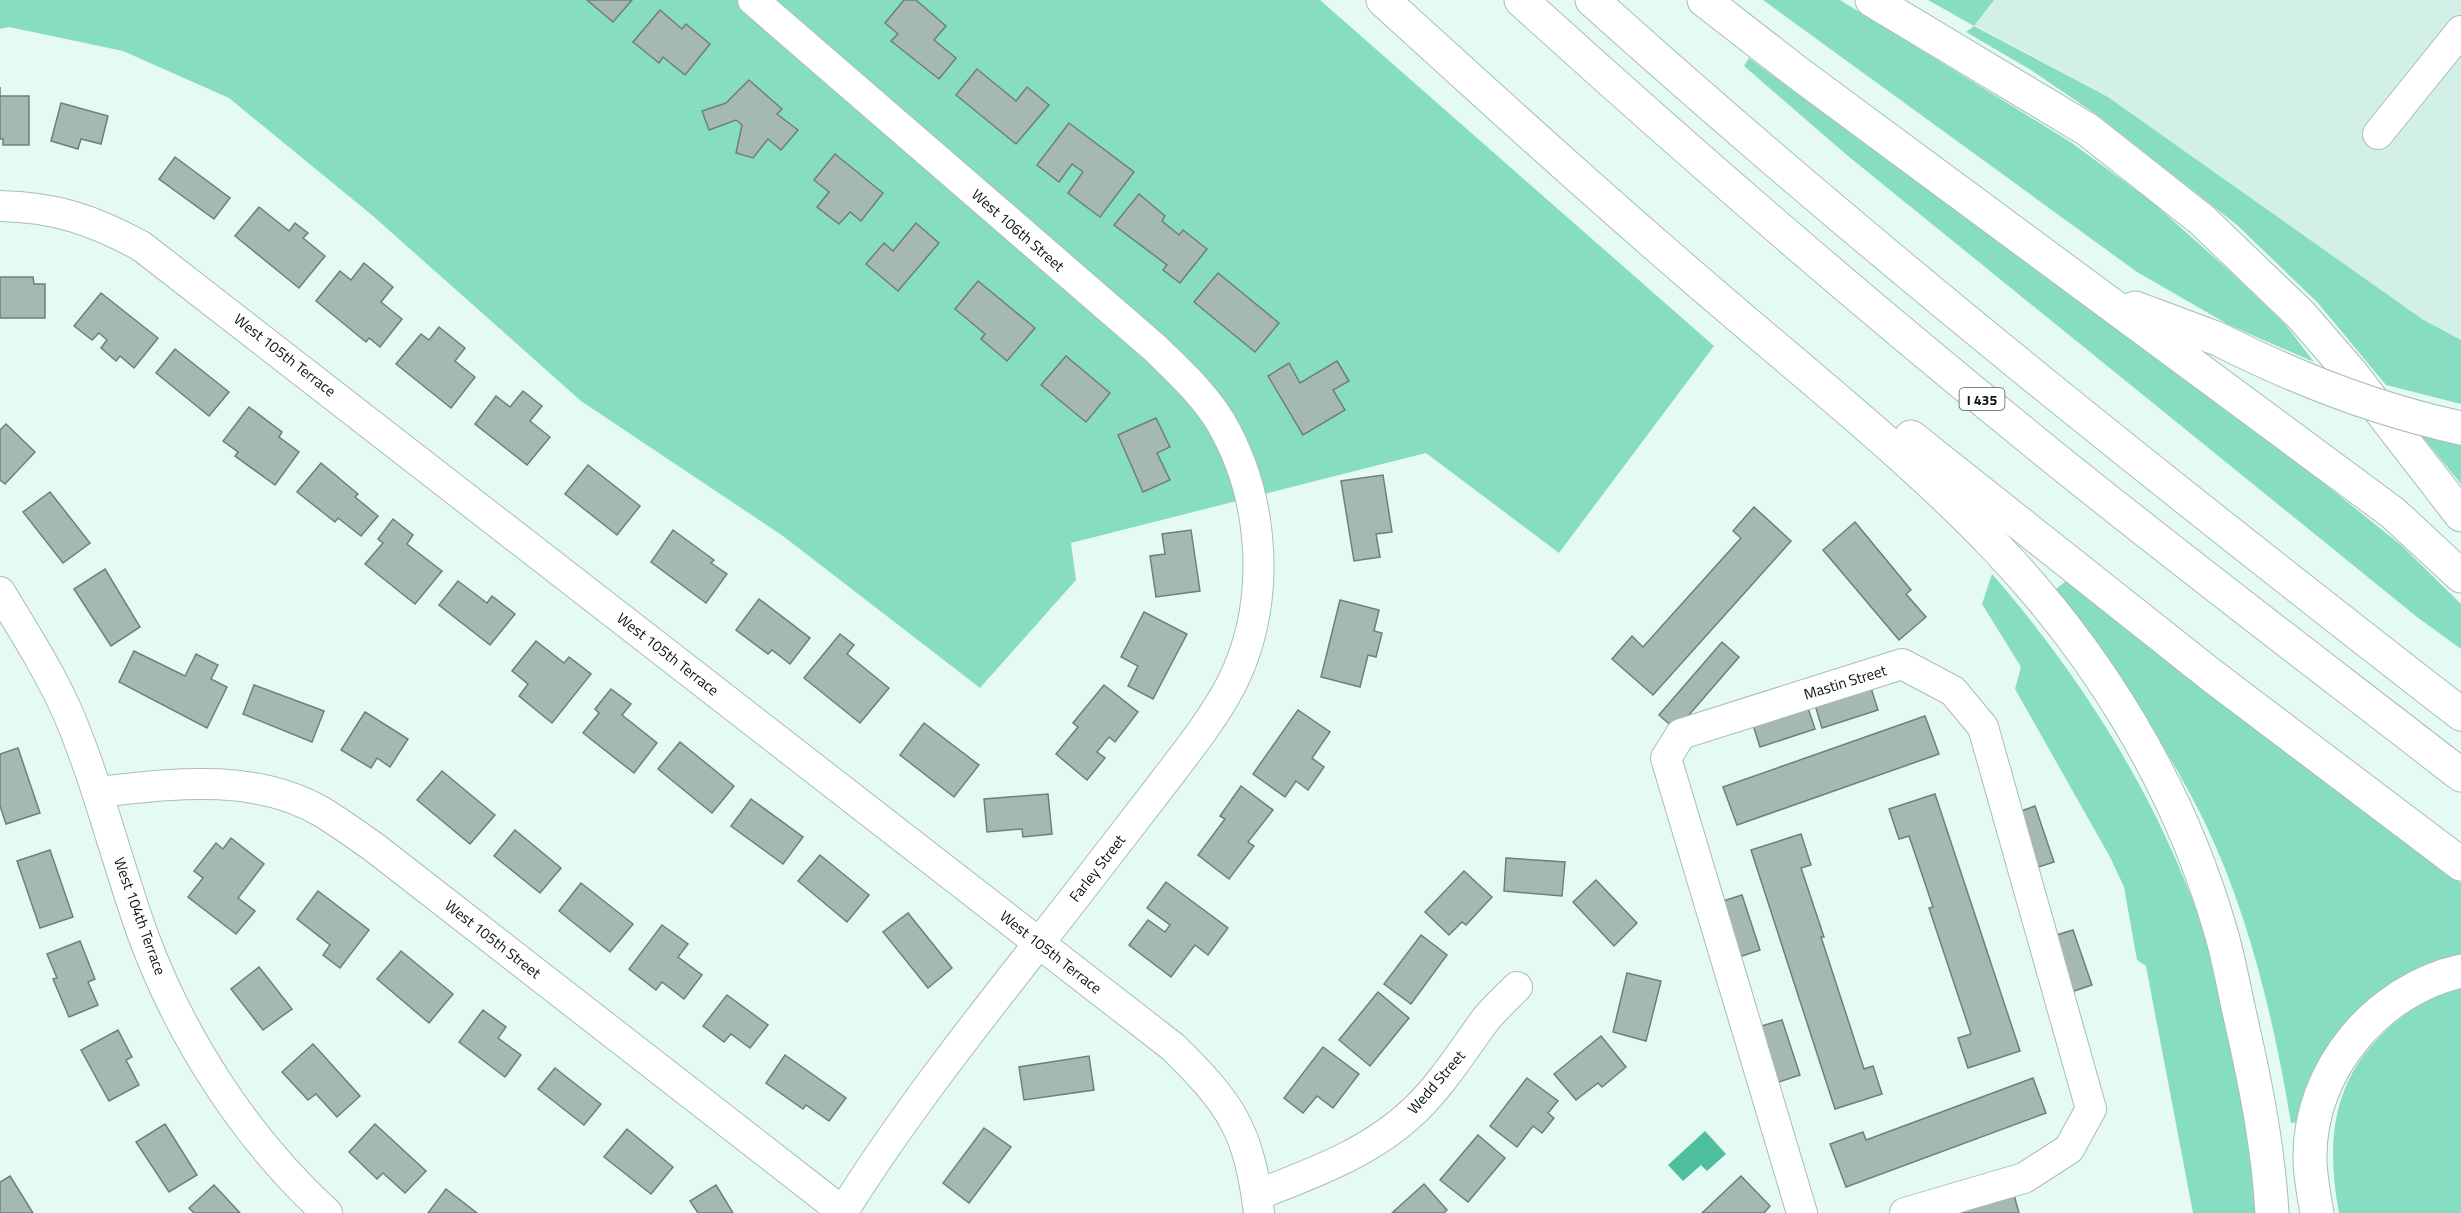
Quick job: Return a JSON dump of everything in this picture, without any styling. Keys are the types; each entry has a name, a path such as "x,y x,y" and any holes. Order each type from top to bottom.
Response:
{"highway":[{"path":"1383,0 1692,276 1943,494 2006,558 2078,643 2119,703 2158,770 2194,852 2220,930 2262,1110 2272,1213"},
{"name":"I 435","path":"1521,0 1646,113 1921,349 2035,442 2461,775"},
{"path":"1592,0 1904,271 2219,526 2461,714"},
{"path":"1704,0 1798,73 2393,513 2461,576"},
{"path":"1872,0 2088,130 2202,220 2301,315 2352,374 2461,515"},
{"path":"2100,296 2218,339 2261,361 2328,388 2392,410 2461,428"},
{"path":"1809,377 1888,419 2128,611 2461,864"},
{"path":"2317,1213 2310,1157 2314,1127 2335,1066 2363,1026 2403,994 2428,982 2461,971"}],"street":[{"name":"West 106th Street","path":"753,0 1155,348 1192,384 1219,420 1234,448 1248,486"},
{"path":"2379,134 2461,31"},
{"name":"West 105th Terrace","path":"0,206 32,207 75,215 105,226 141,246 1173,1047 1211,1084 1230,1109 1244,1138 1258,1204"},
{"name":"Farley Street","path":"842,1212 879,1154 935,1076 1208,722 1240,665 1253,619 1259,571 1256,528 1248,486"},
{"name":"West 104th Terrace","path":"0,592 38,654 67,711 97,792 143,935 165,987 197,1050 238,1113 281,1166 327,1213"},
{"name":"Mastin Street","path":"1802,1213 1666,758 1681,734 1902,664 1953,691 1983,727 2091,1109 2069,1149 2024,1178 1905,1213"},
{"name":"West 105th Street","path":"97,792 184,783 234,784 278,793 322,812 385,855 842,1212"},
{"name":"Wedd Street","path":"1258,1204 1379,1139 1416,1109 1449,1072 1487,1018 1517,987"}],"shaded area":[{"path":"0,0 1320,0 1714,346 1559,553 1426,453 1071,543 1076,580 980,688 783,536 581,401 373,216 229,98 123,51 9,27 0,29"},
{"path":"1763,0 1840,0 2069,141 2151,201 2234,275 2285,324 2314,362 2229,325 2137,272"},
{"path":"1928,0 2461,0 2461,340 2422,319 2108,97"},
{"path":"1928,0 1994,0 1974,26"},
{"path":"1974,26 2108,97 2422,319 2461,340 2461,404 2386,385 2318,303 2237,225 2097,115 2031,70 1966,32"},
{"path":"1749,58 2321,481 2401,545 2461,604 2461,649 2417,617 1848,156 1744,66"},
{"path":"2416,429 2461,439 2461,484"},
{"path":"1992,574 2035,625 2111,735 2144,793 2173,852 2198,914 2219,977 2235,1042 2261,1213 2193,1213 2146,966 2137,960 2124,887 2110,857 2015,689 2021,667 1982,604"},
{"path":"2066,581 2461,883 2461,957 2441,963 2301,1122 2291,1123 2277,1046 2248,932 2221,859 2205,823 2172,762 2116,675 2056,589"},
{"path":"2461,986 2461,1213 2339,1213 2334,1180 2333,1150 2336,1121 2343,1095 2354,1070 2370,1047 2392,1025 2424,1002"},
{"path":"1705,1131 1726,1154 1707,1171 1701,1165 1683,1181 1668,1165"}],"building":[{"path":"587,0 632,0 613,22"},
{"path":"904,0 916,0 946,26 934,40 956,58 939,79 891,41 898,34 885,23"},
{"path":"660,10 682,29 686,24 710,44 685,75 663,57 659,63 633,42"},
{"path":"977,69 1016,101 1027,87 1049,105 1016,144 956,95"},
{"path":"749,80 782,109 777,114 798,130 781,150 768,139 753,158 736,153 742,125 736,120 709,130 702,111 726,103"},
{"path":"0,96 29,96 29,145 3,145 3,139 0,139"},
{"path":"61,103 108,116 101,144 81,139 78,149 51,141"},
{"path":"1069,123 1134,172 1100,217 1068,193 1083,172 1072,164 1059,182 1037,165"},
{"path":"835,154 883,193 861,221 850,212 839,224 817,207 829,192 814,180"},
{"path":"175,157 230,198 214,219 159,179"},
{"path":"1139,194 1165,216 1162,221 1179,235 1183,230 1207,249 1180,283 1163,270 1167,265 1114,225"},
{"path":"259,207 289,231 295,223 308,233 303,238 325,256 299,288 235,236"},
{"path":"916,223 939,243 898,291 866,264 884,243 893,251"},
{"path":"364,263 393,287 381,302 402,319 380,347 369,338 366,342 316,301 340,271 351,280"},
{"path":"1218,273 1279,323 1255,352 1194,302"},
{"path":"0,277 33,277 34,284 45,284 45,318 0,318"},
{"path":"978,281 1035,328 1007,361 981,339 985,334 955,309"},
{"path":"101,293 158,338 134,368 120,356 116,361 101,348 107,340 99,333 92,340 74,326"},
{"path":"439,327 465,348 455,361 475,377 451,408 396,364 421,334 429,340"},
{"path":"175,349 229,392 209,416 156,373"},
{"path":"1066,356 1110,393 1086,422 1041,385"},
{"path":"1337,361 1349,381 1333,390 1345,410 1303,435 1268,376 1289,363 1300,383"},
{"path":"523,391 542,406 530,421 550,437 527,465 475,424 496,396 510,407"},
{"path":"249,407 282,432 279,437 299,452 275,485 235,456 238,452 223,441"},
{"path":"1156,418 1170,447 1157,453 1170,480 1143,492 1118,435"},
{"path":"6,424 35,452 5,484 0,480 0,430"},
{"path":"321,463 358,494 355,497 378,516 361,536 338,518 335,522 297,492"},
{"path":"588,465 640,506 617,535 565,494"},
{"path":"1383,475 1392,532 1376,534 1380,557 1354,561 1341,481"},
{"path":"50,492 90,543 63,563 23,512"},
{"path":"1754,507 1791,541 1653,695 1612,659 1632,636 1643,647 1741,538 1733,531"},
{"path":"393,519 413,535 407,544 442,571 415,604 365,564 383,543 378,539"},
{"path":"1855,522 1911,590 1906,594 1926,617 1899,640 1823,550"},
{"path":"673,530 714,560 711,563 727,574 706,603 651,562"},
{"path":"1191,530 1200,591 1156,597 1150,556 1165,554 1162,534"},
{"path":"105,569 140,627 111,646 74,589"},
{"path":"458,581 487,603 492,596 515,614 490,645 439,605"},
{"path":"759,599 810,638 790,664 772,650 768,654 736,630"},
{"path":"1340,600 1379,610 1374,631 1382,633 1376,657 1368,655 1360,687 1321,677"},
{"path":"1144,612 1187,634 1153,699 1128,686 1138,666 1121,657"},
{"path":"840,634 854,645 847,654 889,688 860,723 804,678"},
{"path":"536,641 564,663 569,657 591,674 552,723 519,696 528,684 512,671"},
{"path":"1722,642 1739,657 1676,730 1659,715"},
{"path":"134,651 185,676 196,654 218,665 211,679 227,687 207,728 119,682"},
{"path":"254,685 324,711 312,742 243,714"},
{"path":"1104,685 1138,712 1115,742 1109,737 1097,752 1105,758 1087,780 1056,754 1078,727 1073,723"},
{"path":"1871,688 1878,710 1822,728 1815,705"},
{"path":"611,689 631,704 622,715 657,743 634,773 583,733 599,713 595,709"},
{"path":"1808,708 1815,729 1760,747 1753,725"},
{"path":"1298,710 1330,732 1312,758 1324,767 1308,790 1296,781 1285,797 1253,774"},
{"path":"365,712 408,739 390,767 377,758 371,768 341,750"},
{"path":"1925,716 1939,754 1737,825 1723,787"},
{"path":"924,723 979,765 954,797 900,755"},
{"path":"680,742 734,786 712,813 658,769"},
{"path":"18,748 40,813 6,824 0,806 0,754"},
{"path":"442,771 495,815 470,844 417,800"},
{"path":"1241,786 1273,810 1248,842 1254,846 1229,879 1198,855 1225,819 1220,816"},
{"path":"1048,794 1052,834 1023,837 1022,829 987,832 984,799"},
{"path":"1935,794 2020,1051 1968,1068 1958,1038 1971,1034 1929,908 1933,907 1909,836 1899,839 1889,809"},
{"path":"751,799 803,837 783,864 731,826"},
{"path":"2035,806 2054,862 2032,869 2013,814"},
{"path":"515,830 561,868 540,893 494,856"},
{"path":"1801,834 1811,865 1801,868 1824,937 1821,937 1864,1069 1873,1066 1882,1094 1835,1109 1751,850"},
{"path":"231,838 264,864 238,898 255,911 236,934 188,897 203,878 194,871 216,843 223,849"},
{"path":"50,850 73,917 40,928 17,861"},
{"path":"820,855 869,895 847,922 798,881"},
{"path":"1506,858 1565,862 1562,896 1504,891"},
{"path":"1464,871 1492,897 1466,925 1462,922 1449,935 1425,912"},
{"path":"1596,880 1637,923 1614,946 1573,902"},
{"path":"1166,882 1228,928 1208,955 1195,945 1171,977 1129,945 1148,920 1165,932 1170,925 1147,908"},
{"path":"581,883 633,924 610,952 559,911"},
{"path":"318,891 369,930 340,968 323,955 330,945 297,919"},
{"path":"1742,895 1760,950 1739,957 1720,902"},
{"path":"908,913 952,968 928,988 883,932"},
{"path":"662,925 688,944 678,957 702,975 684,999 662,982 656,990 629,969"},
{"path":"2073,930 2092,985 2071,992 2053,936"},
{"path":"1421,935 1447,955 1411,1004 1384,984"},
{"path":"80,941 95,979 88,982 98,1005 69,1017 53,979 57,978 47,954"},
{"path":"401,951 453,994 429,1023 377,979"},
{"path":"259,967 292,1009 263,1030 231,989"},
{"path":"1627,973 1661,981 1646,1041 1613,1032"},
{"path":"1378,992 1409,1018 1370,1066 1339,1040"},
{"path":"727,995 768,1025 750,1048 731,1034 724,1042 703,1026"},
{"path":"483,1010 506,1027 498,1038 521,1055 505,1077 459,1042"},
{"path":"1782,1020 1800,1075 1776,1083 1758,1027"},
{"path":"118,1030 132,1057 126,1060 139,1085 109,1101 81,1050"},
{"path":"1601,1036 1626,1067 1602,1087 1598,1083 1576,1100 1554,1074"},
{"path":"313,1044 360,1096 337,1117 316,1094 308,1100 282,1072"},
{"path":"1323,1047 1359,1074 1333,1108 1317,1096 1303,1113 1284,1098"},
{"path":"785,1055 846,1098 829,1121 806,1105 803,1109 766,1083"},
{"path":"1089,1056 1094,1090 1024,1100 1019,1067"},
{"path":"555,1068 601,1104 584,1125 538,1089"},
{"path":"1527,1078 1558,1101 1548,1113 1554,1118 1542,1133 1533,1126 1517,1147 1490,1126"},
{"path":"2033,1078 2046,1113 1846,1187 1830,1144 1863,1132 1866,1140"},
{"path":"165,1124 197,1175 169,1192 136,1142"},
{"path":"375,1124 426,1171 405,1193 383,1173 377,1179 349,1152"},
{"path":"984,1128 1011,1147 969,1203 943,1183"},
{"path":"627,1129 673,1167 651,1194 604,1157"},
{"path":"1478,1135 1505,1158 1468,1202 1440,1180"},
{"path":"10,1176 33,1213 0,1213 0,1182"},
{"path":"1741,1176 1770,1206 1764,1213 1702,1213"},
{"path":"1424,1184 1447,1210 1444,1213 1392,1213"},
{"path":"214,1185 240,1213 194,1213 189,1208"},
{"path":"716,1185 733,1213 698,1213 690,1201"},
{"path":"446,1189 477,1213 428,1213"},
{"path":"2014,1195 2019,1213 1952,1213"}]}
